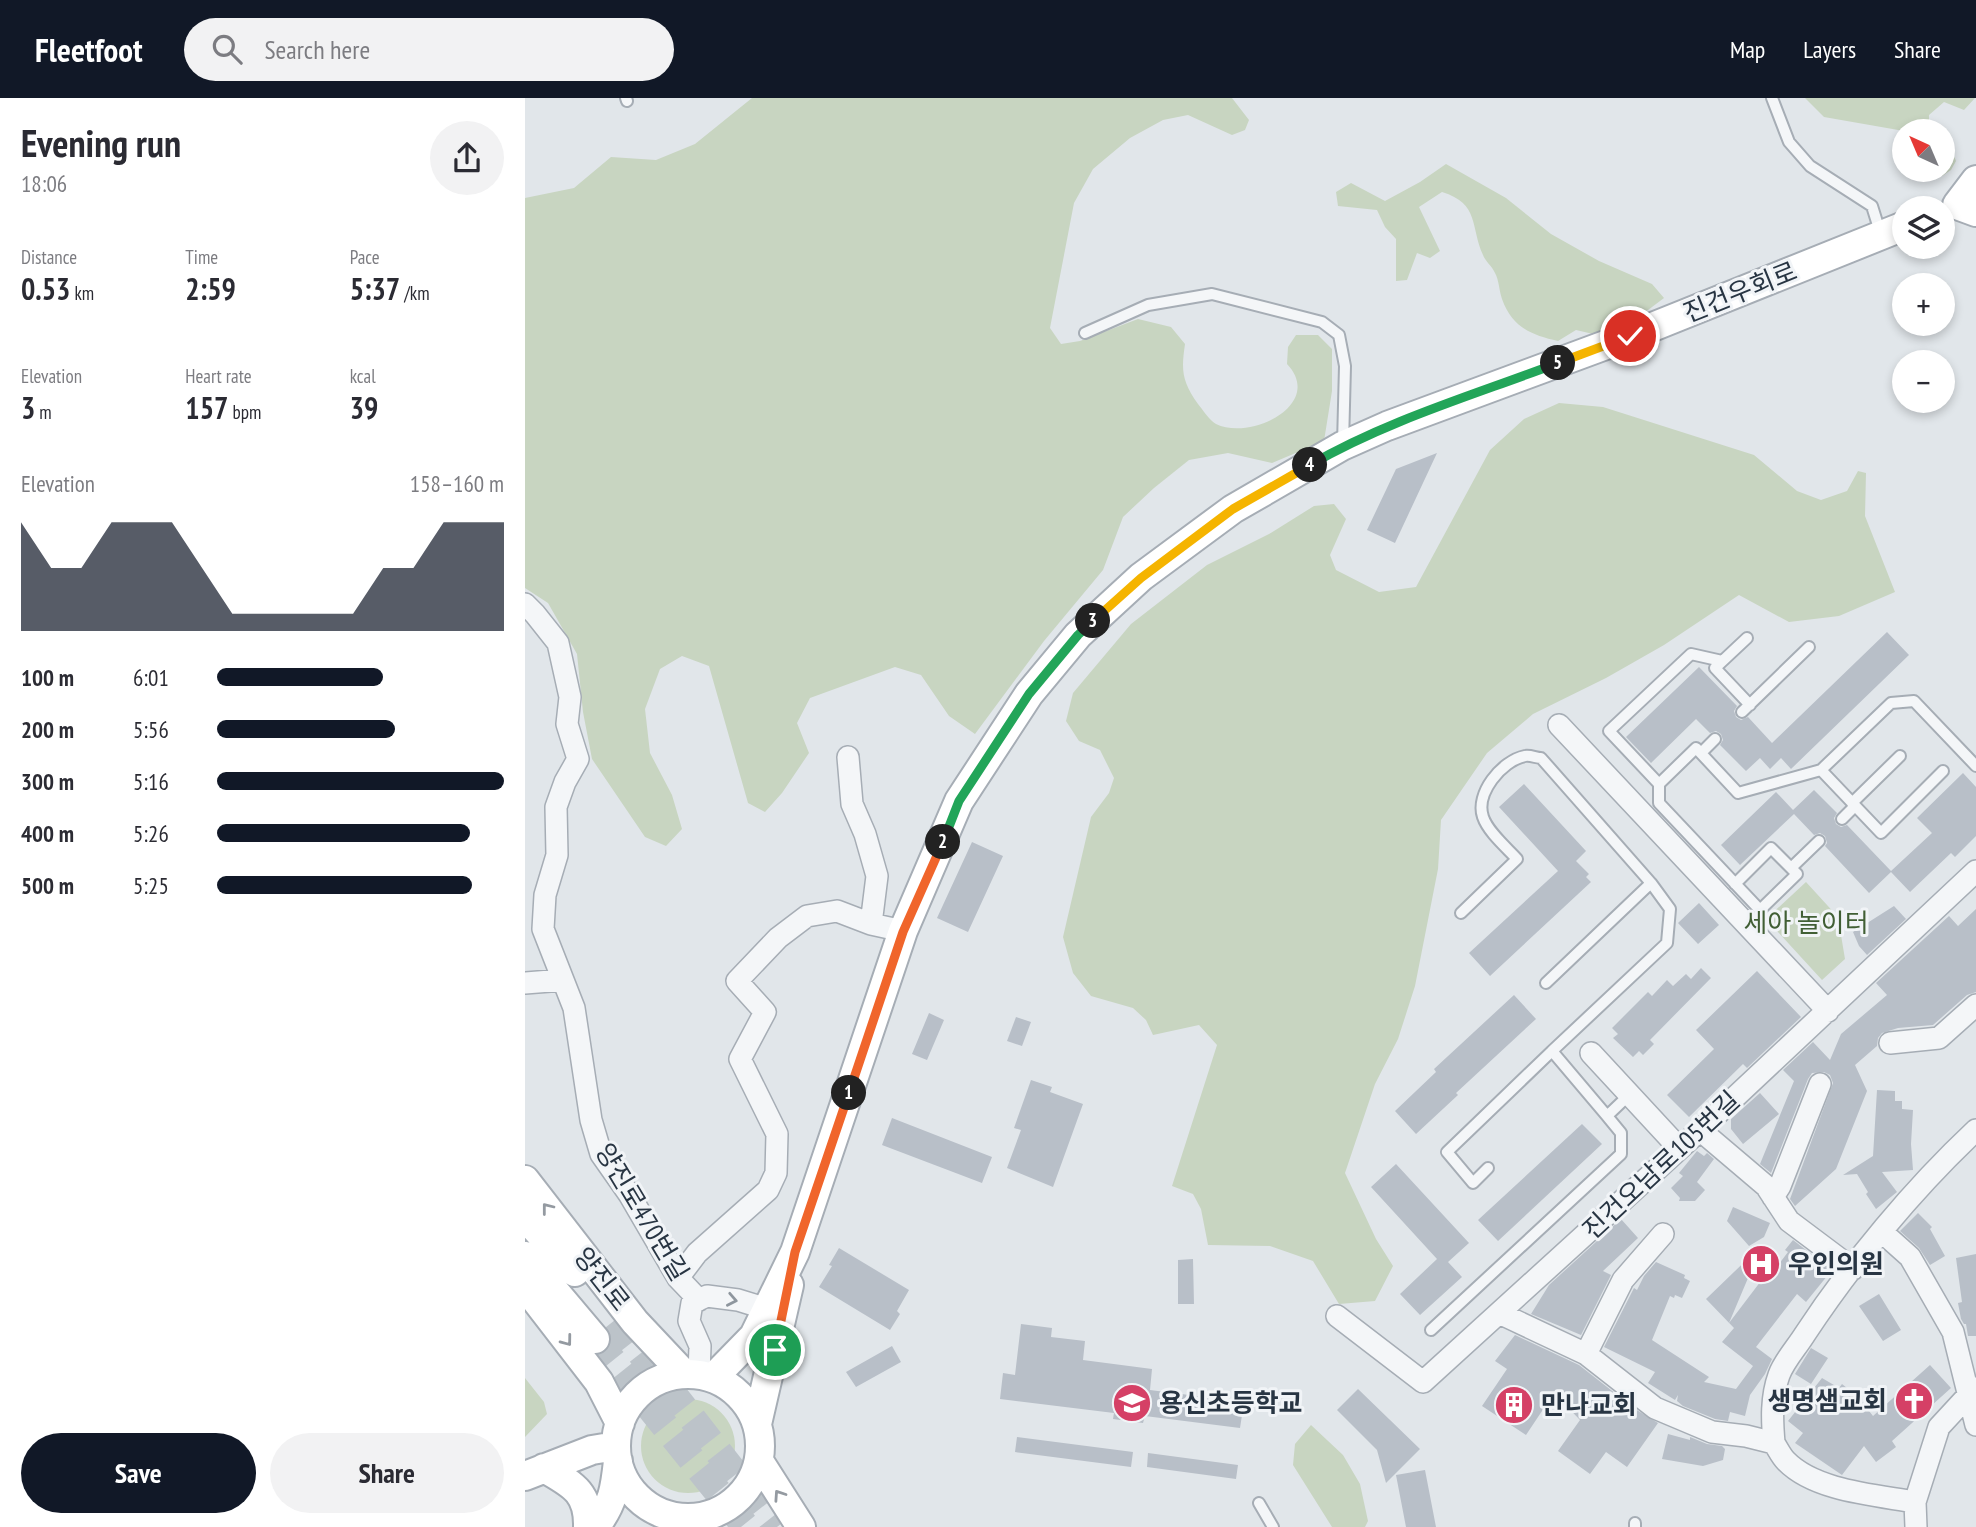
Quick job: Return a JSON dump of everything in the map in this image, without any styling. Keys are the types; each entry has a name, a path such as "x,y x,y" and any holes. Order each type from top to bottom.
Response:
{"street":[{"path":"1963,206 1976,180"},
{"name":"진건우회로","path":"698,1375 740,1353 754,1336 795,1252 903,932 959,801 1029,694 1078,635 1141,578 1233,509 1342,446 1387,426 1630,336 1892,230"},
{"name":"양진로470번길","path":"525,604 558,643 570,696 567,724 578,760 565,782 556,807 557,855 545,895 543,929 574,1008 591,1120 601,1154 629,1194 678,1278 699,1300"},
{"path":"1559,725 1828,1011"},
{"path":"848,757 852,804 865,834 877,876 871,924"},
{"name":"진건오남로105번길","path":"1337,1316 1423,1382 1700,1130 1976,871"},
{"path":"678,1278 697,1253 768,1190 776,1173 778,1134 740,1059 765,1012 737,981 778,938 807,916 837,911 903,932"},
{"path":"525,983 563,979"},
{"path":"1890,1043 1939,1038 1976,1005"},
{"path":"1591,1053 1679,1148"},
{"path":"1773,1197 1780,1186 1821,1084"},
{"path":"1700,1130 1766,1186 1789,1221 1853,1269"},
{"path":"1915,1502 1845,1490 1810,1478 1787,1462 1774,1443 1771,1414 1780,1374 1821,1309 1946,1158 1976,1130"},
{"name":"양진로","path":"525,1180 635,1322 698,1375"},
{"path":"525,1217 564,1259 605,1330 525,1256"},
{"path":"1882,1233 1910,1258 1953,1332 1972,1390 1976,1425"},
{"path":"1586,1354 1623,1280 1663,1234"},
{"name":"진건우회로","path":"757,1424 784,1315 795,1252"},
{"path":"525,1286 599,1382 618,1443 625,1479 636,1495 653,1508 687,1522 718,1511 737,1499 750,1482 759,1461 757,1424 751,1409 728,1385 698,1375 663,1378 644,1388 630,1404 618,1443 615,1489 608,1510 595,1527"},
{"path":"698,1375 700,1346 688,1321 692,1303 707,1296 738,1300 767,1309"},
{"path":"1499,1313 1586,1354 1655,1408 1711,1432 1774,1443"},
{"path":"1916,1527 1915,1502 1939,1427 1972,1390"},
{"path":"534,1472 618,1443"},
{"path":"759,1461 801,1527"},
{"path":"534,1472 577,1488 584,1498 588,1527"}],"lane":[{"path":"1772,98 1789,142 1810,166 1872,206 1892,230"},
{"path":"1085,333 1148,305 1212,294 1322,322 1339,335 1345,366 1342,446"},
{"path":"1747,638 1715,668 1746,708 1809,647"},
{"path":"1722,662 1691,654 1609,731 1659,784 1659,803 1735,884 1760,910 1797,874 1771,848 1735,884"},
{"path":"1659,784 1696,748 1738,793 1821,770 1891,703 1914,702 1976,766"},
{"path":"1700,753 1715,739"},
{"path":"1461,913 1517,859 1484,821 1480,806 1489,782 1507,766 1526,756 1541,758 1651,883 1670,909 1667,943 1447,1152 1473,1182 1488,1168"},
{"path":"1842,819 1900,756"},
{"path":"1821,770 1881,833 1943,771"},
{"path":"1791,869 1819,841"},
{"path":"1546,984 1651,883"},
{"path":"1431,1330 1621,1154 1621,1133 1552,1051"},
{"path":"1607,1116 1629,1095"},
{"path":"1259,1503 1273,1527"}],"green space":[{"path":"752,98 1232,98 1249,120 1245,130 1232,135 1188,115 1163,120 1130,138 1093,169 1074,203 1050,328 1061,344 1080,341 1138,319 1171,327 1185,344 1184,376 1193,396 1213,422 1231,428 1264,423 1290,405 1297,393 1296,379 1287,364 1288,347 1296,335 1318,335 1332,349 1332,391 1324,441 1272,463 1228,453 1189,460 1123,517 1103,570 1044,641 975,734 949,716 921,675 895,667 810,698 797,723 809,753 782,793 765,812 748,803 709,666 682,656 660,669 645,709 650,753 672,795 682,829 666,846 645,837 592,759 583,712 577,654 548,603 525,588 525,198 574,188 611,157 656,160 695,144"},
{"path":"1805,98 1975,98 1964,110 1944,102 1929,115 1929,119 1892,119 1892,129 1824,117"},
{"path":"1446,164 1506,198 1551,234 1599,261 1652,284 1664,298 1644,313 1593,334 1576,330 1558,341 1539,336 1511,317 1502,299 1494,270 1483,255 1472,217 1463,203 1442,192 1419,207 1440,251 1430,258 1417,253 1407,280 1396,281 1396,239 1385,227 1377,210 1338,206 1336,192 1351,183 1385,201"},
{"path":"1559,403 1603,407 1754,455 1797,491 1821,500 1847,491 1858,471 1866,473 1865,516 1895,592 1839,616 1789,622 1739,595 1664,645 1606,678 1533,714 1487,753 1441,820 1438,869 1415,986 1398,1039 1375,1084 1345,1173 1376,1239 1393,1266 1375,1301 1339,1304 1313,1261 1270,1246 1208,1245 1201,1209 1193,1194 1172,1186 1217,1045 1199,1025 1153,1035 1146,1020 1133,1008 1091,996 1073,973 1063,937 1091,817 1109,793 1114,778 1100,750 1079,741 1066,721 1073,693 1131,624 1207,565 1269,534 1314,506 1334,504 1346,519 1330,555 1336,570 1379,592 1416,587 1490,450 1524,419"},
{"name":"세아 놀이터","path":"1806,882 1838,917 1845,959 1822,980 1766,919"},
{"path":"525,1378 544,1402 547,1414 525,1437"},
{"path":"688,1399 706,1402 722,1412 732,1428 735,1446 732,1464 722,1480 706,1490 688,1493 670,1490 654,1480 644,1464 641,1446 644,1428 654,1412 670,1402"},
{"path":"1311,1425 1343,1455 1360,1484 1368,1521 1365,1527 1332,1527 1293,1465 1295,1444"}],"building":[{"path":"1437,453 1395,543 1367,530 1396,469"},
{"path":"1887,632 1909,655 1791,769 1781,758 1770,769 1760,758 1746,771 1720,745 1723,740 1721,734 1716,731 1710,733 1696,719 1651,763 1626,737 1699,667 1737,706 1734,711 1736,717 1741,720 1748,717 1772,743"},
{"path":"1963,773 1976,787 1976,836 1955,857 1951,853 1910,892 1891,872 1869,893 1825,846 1825,836 1820,833 1814,835 1794,814 1740,865 1721,845 1776,792 1793,810 1814,790 1837,813 1834,818 1836,824 1841,827 1847,825 1891,871 1932,833 1917,818"},
{"path":"1524,784 1586,851 1576,861 1589,874 1586,877 1591,882 1490,976 1469,953 1558,871 1499,807"},
{"path":"972,842 1003,856 968,932 937,918"},
{"path":"1699,903 1719,925 1698,944 1678,923"},
{"path":"1894,906 1906,919 1867,955 1859,946 1853,932"},
{"path":"1976,909 1976,992 1967,995 1933,1025 1898,1028 1882,1033 1877,1046 1855,1065 1867,1091 1836,1169 1795,1206 1790,1199 1833,1083 1830,1075 1824,1072 1812,1073 1771,1173 1760,1164 1794,1081 1783,1070 1813,1042 1830,1060 1841,1034 1887,995 1876,983 1949,916 1958,926"},
{"path":"1701,968 1711,978 1650,1040 1654,1044 1643,1055 1639,1051 1633,1057 1613,1038 1618,1034 1612,1028 1648,992 1652,996 1667,980 1673,986 1686,974 1691,979"},
{"path":"1757,971 1801,1017 1747,1068 1743,1064 1689,1117 1667,1095 1714,1049 1696,1030"},
{"path":"1514,995 1536,1019 1416,1134 1395,1111 1436,1072 1434,1069"},
{"path":"929,1013 944,1020 927,1060 912,1054"},
{"path":"1016,1017 1031,1022 1022,1046 1007,1041"},
{"path":"1031,1080 1052,1087 1050,1092 1083,1104 1053,1187 1007,1168 1021,1130 1014,1128"},
{"path":"1877,1090 1895,1091 1895,1101 1902,1101 1902,1109 1913,1110 1913,1170 1882,1172 1897,1192 1876,1209 1857,1174 1843,1175 1873,1156"},
{"path":"1760,1093 1779,1114 1743,1144 1731,1129 1731,1119"},
{"path":"892,1118 992,1157 982,1183 882,1145"},
{"path":"1582,1124 1602,1144 1498,1241 1478,1220"},
{"path":"1697,1151 1704,1156 1707,1153 1714,1159 1697,1182 1705,1190 1695,1201 1679,1201 1680,1198 1671,1188 1683,1176 1679,1173"},
{"path":"1396,1164 1469,1243 1448,1262 1462,1277 1420,1315 1400,1294 1437,1259 1371,1187"},
{"path":"1733,1207 1770,1223 1764,1237 1749,1246 1727,1221"},
{"path":"1918,1213 1932,1227 1930,1229 1945,1256 1930,1265 1919,1248 1900,1231"},
{"path":"1621,1219 1638,1238 1603,1271 1611,1275 1581,1335 1531,1314 1549,1285"},
{"path":"1793,1240 1832,1270 1806,1302 1797,1294 1756,1347 1772,1359 1750,1395 1745,1416 1730,1412 1728,1421 1715,1419 1683,1406 1677,1401 1678,1395 1675,1400 1648,1383 1655,1372 1604,1347 1634,1288 1637,1290 1656,1262 1685,1275 1684,1278 1690,1281 1682,1298 1670,1296 1652,1340 1709,1377 1704,1382 1736,1389 1753,1366 1722,1342 1734,1328 1729,1323 1767,1273 1770,1276 1788,1252 1785,1250"},
{"path":"1762,1245 1729,1323 1706,1299"},
{"path":"839,1248 909,1290 897,1311 900,1314 890,1330 819,1287"},
{"path":"1976,1254 1976,1336 1968,1336 1958,1303 1962,1302 1956,1258"},
{"path":"1193,1259 1194,1304 1178,1304 1178,1260"},
{"path":"1879,1294 1901,1330 1883,1341 1859,1306"},
{"path":"1021,1324 1052,1328 1051,1337 1085,1341 1083,1360 1152,1369 1150,1390 1244,1402 1240,1428 1145,1416 1143,1423 1113,1419 1114,1413 1000,1399 1003,1373 1015,1375"},
{"path":"1515,1335 1579,1365 1616,1394 1633,1412 1635,1409 1658,1423 1627,1467 1606,1452 1590,1474 1558,1451 1580,1420 1554,1393 1526,1435 1482,1406 1507,1369 1495,1361"},
{"path":"892,1346 901,1362 856,1387 846,1372"},
{"path":"1811,1348 1828,1358 1811,1384 1795,1374"},
{"path":"1930,1365 1951,1388 1892,1441 1896,1447 1876,1462 1864,1446 1842,1475 1795,1443 1803,1433 1788,1421 1822,1378 1839,1388 1842,1384 1858,1397 1873,1416"},
{"path":"1358,1389 1420,1449 1386,1483 1377,1450 1337,1410"},
{"path":"1668,1434 1722,1446 1725,1449 1723,1460 1703,1466 1662,1459"},
{"path":"1017,1437 1133,1452 1131,1467 1015,1452"},
{"path":"1148,1453 1238,1465 1236,1479 1147,1467"},
{"path":"1425,1470 1436,1527 1406,1527 1396,1475"}],"tunnel":[{"path":"615,1320 777,1527"},
{"path":"595,1339 746,1527"}],"place":[{"name":"우인의원","path":"1761,1264"},
{"name":"생명샘교회","path":"1914,1401"},
{"name":"용신초등학교","path":"1132,1403"},
{"name":"만나교회","path":"1514,1405"}],"route":[{"path":"775,1350 795,1252 903,932 959,801 1029,694 1078,635 1141,578 1233,509 1342,446 1387,426 1630,336"}]}
